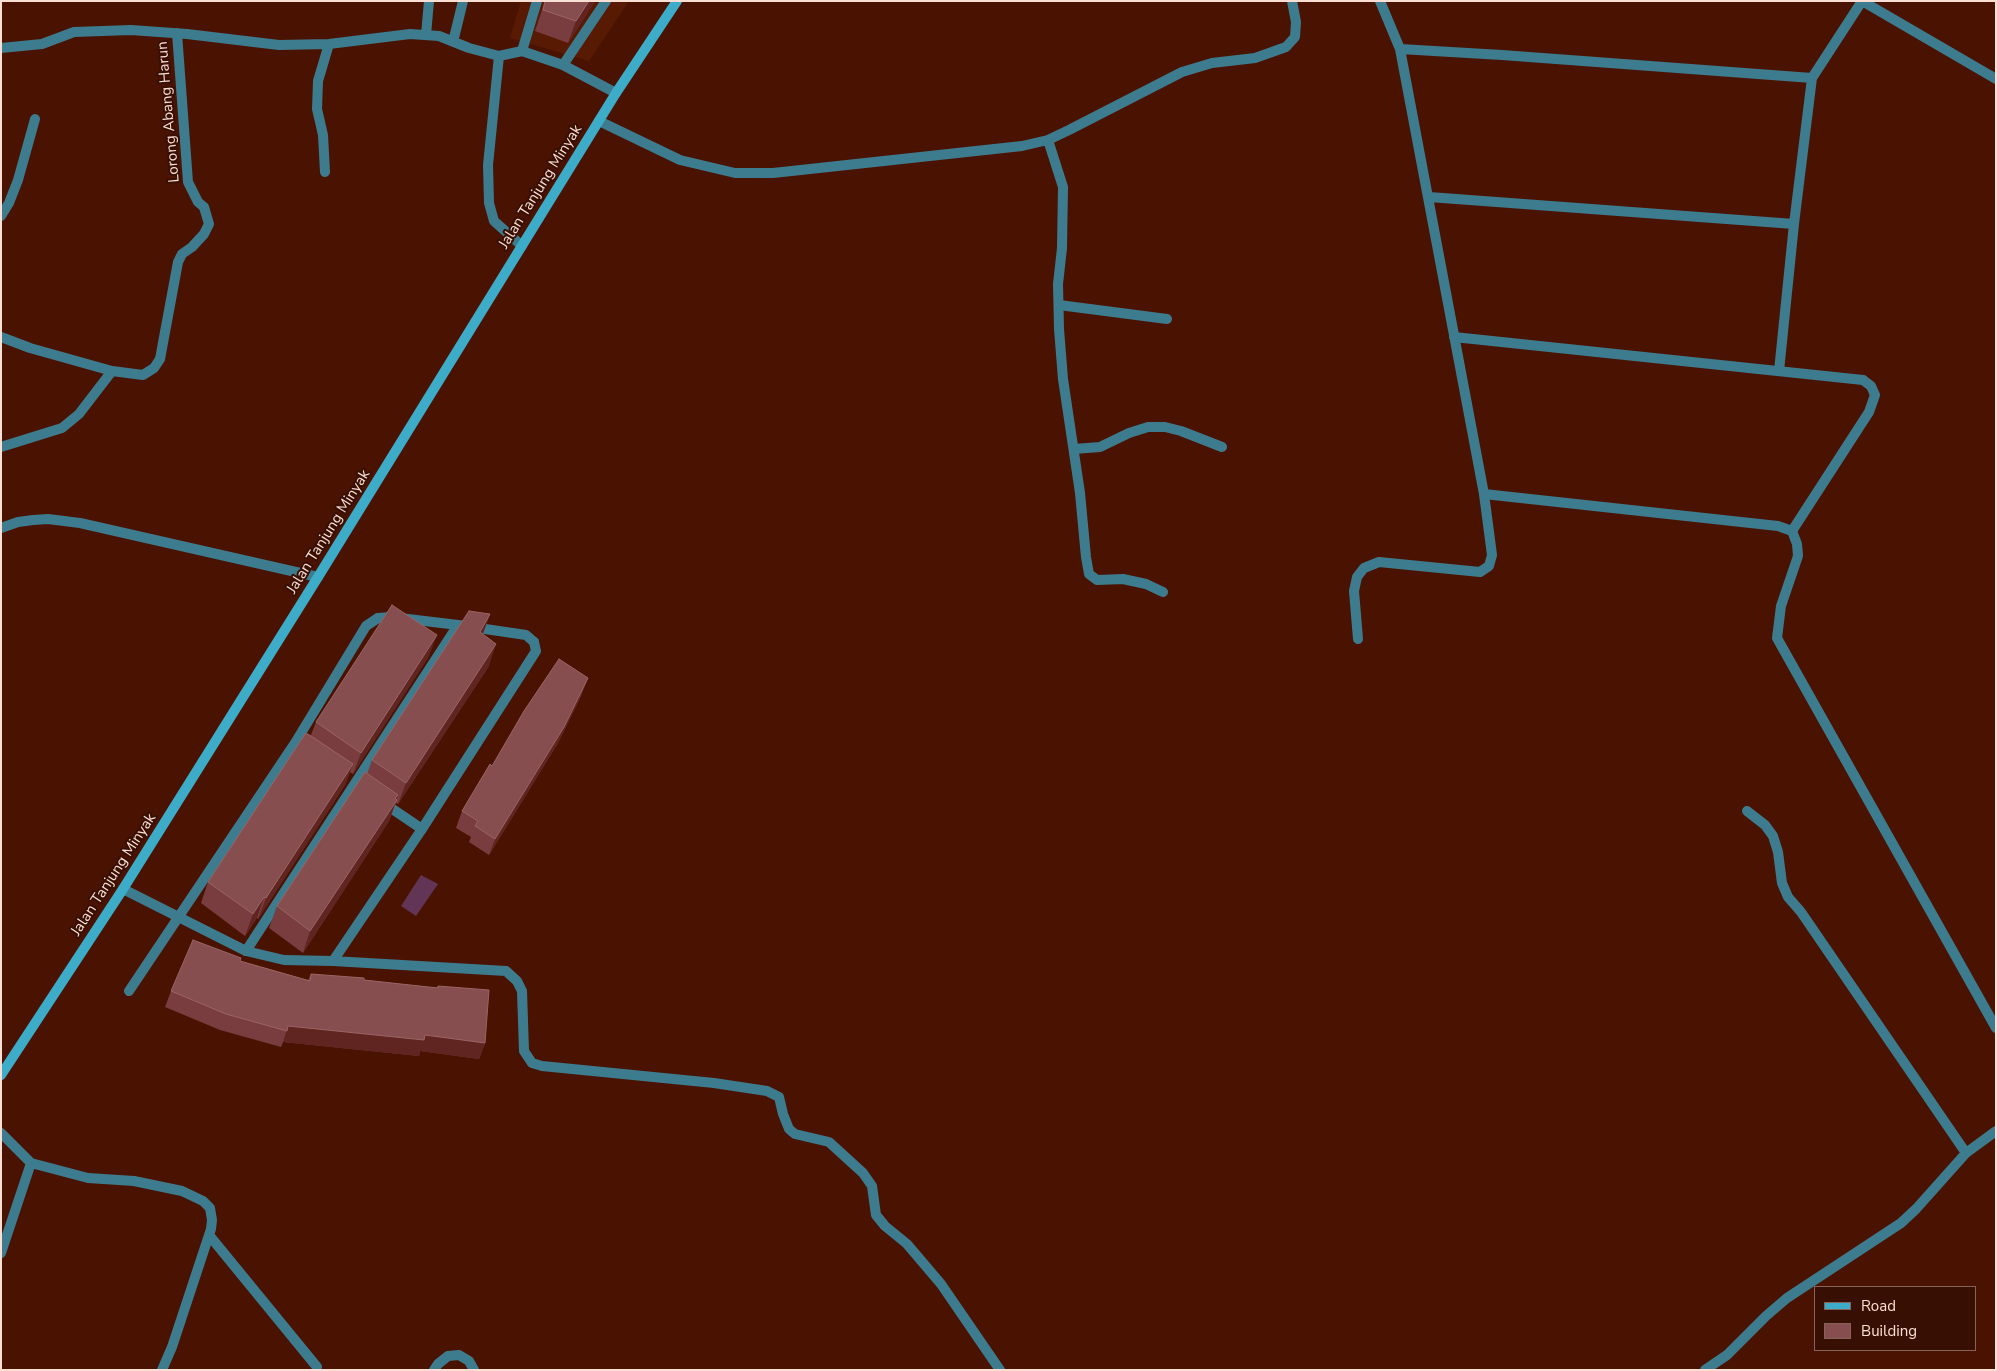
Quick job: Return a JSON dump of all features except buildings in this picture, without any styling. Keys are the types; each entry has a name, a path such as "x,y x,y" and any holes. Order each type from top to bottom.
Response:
{"main road":[{"name":"Jalan Tanjung Minyak","path":"1,1075 123,889 616,93 677,1"}],"street":[{"path":"426,35 429,1"},
{"path":"453,42 463,1"},
{"path":"522,51 537,1"},
{"path":"563,65 606,1"},
{"path":"599,121 680,160 735,173 773,173 1022,146 1048,140 1182,72 1212,63 1255,58 1286,47 1295,37 1296,22 1292,1"},
{"path":"1358,639 1354,591 1357,576 1364,568 1379,562 1480,572 1489,566 1492,555 1484,494 1400,49 1380,1"},
{"path":"1779,371 1794,224 1812,78 1862,1 1996,79"},
{"path":"1,48 42,44 74,32 132,30 177,33 279,45 329,44 410,34 426,35 439,36 469,48 499,56 522,51 563,65 616,93"},
{"name":"Lorong Abang Harun","path":"1,338 112,371 143,374 154,368 160,359 178,262 182,254 192,247 204,234 209,224 204,207 198,202 188,182 177,33"},
{"path":"325,172 323,135 317,109 318,81 329,44"},
{"path":"1400,49 1812,78"},
{"path":"499,56 488,165 489,203 494,221 522,246"},
{"path":"1,216 9,204 18,180 35,119"},
{"path":"1048,140 1063,186 1059,305 1063,379 1074,449 1089,574 1097,580 1123,579 1146,584 1163,592"},
{"path":"1429,197 1794,224"},
{"path":"1059,305 1167,319"},
{"path":"1454,337 1863,380 1871,386 1875,395 1869,412 1792,531"},
{"path":"1,447 62,428 79,414 112,371"},
{"path":"1074,449 1100,447 1129,433 1148,427 1165,427 1181,431 1222,447"},
{"path":"1484,494 1778,526 1792,531 1797,544 1798,556 1781,606 1777,638 1996,1028"},
{"path":"1,528 18,522 48,519 80,523 318,577"},
{"path":"129,991 178,917 298,745 366,626 378,618 391,617 526,635 534,642 536,651 422,829 333,961"},
{"path":"246,951 360,787 458,625"},
{"path":"360,787 422,829"},
{"path":"1747,811 1765,825 1773,836 1778,852 1782,883 1788,897 1801,912 1966,1153"},
{"path":"123,889 246,951 284,960 506,971 517,980 522,991 524,1050 532,1063 542,1066 714,1084 766,1092 779,1097 782,1114 789,1129 795,1134 829,1142 863,1173 872,1186 876,1215 885,1226 907,1244 941,1284 1000,1370"},
{"path":"1705,1370 1727,1356 1766,1316 1787,1298 1901,1223 1966,1153 1996,1131"},
{"path":"1,1133 31,1163 88,1178 134,1181 182,1191 203,1201 210,1208 212,1220 208,1235 172,1347 162,1370"},
{"path":"1,1253 31,1163"},
{"path":"208,1235 317,1367"},
{"path":"434,1370 448,1356 459,1355 469,1361 474,1370"}],"shaded area":[{"path":"521,1 629,1 589,61 510,38"},
{"path":"421,875 438,884 416,916 401,906"}]}
